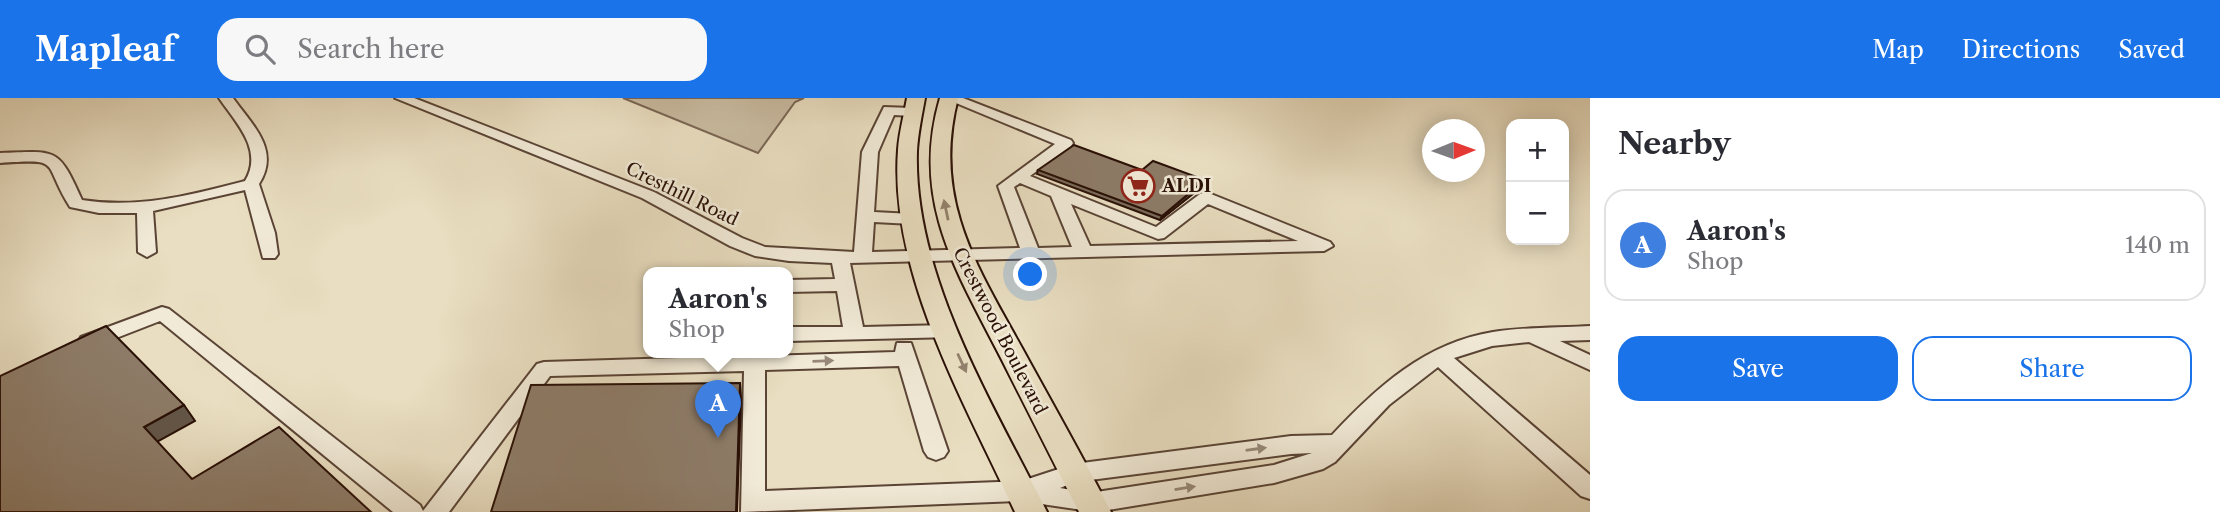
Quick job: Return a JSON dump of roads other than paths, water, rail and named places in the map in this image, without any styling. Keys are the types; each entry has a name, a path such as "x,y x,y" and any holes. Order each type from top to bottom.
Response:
{"main road":[{"path":"948,104 914,105 908,156 912,219 918,255 947,332 1026,502"},
{"name":"Crestwood Boulevard","path":"948,104 940,170 949,223 959,254 1092,507"}],"street":[{"path":"0,158 41,156 58,164 76,204 123,211 145,209 251,184 258,174 261,158 248,130 226,98"},
{"name":"Cresthill Road","path":"402,98 648,195 736,242 761,252 840,258 1324,246 1206,197 1158,234 1108,214"},
{"path":"948,104 1066,143 1006,186 1031,253"},
{"path":"863,257 870,152 889,110 914,105"},
{"path":"1018,177 1108,214 1124,250"},
{"path":"251,184 266,233 269,254"},
{"path":"1058,193 1083,251"},
{"path":"145,209 146,252"},
{"path":"865,217 912,219"},
{"path":"840,258 854,334"},
{"path":"793,286 845,285"},
{"path":"62,351 162,313 411,512"},
{"path":"793,334 947,332"},
{"path":"755,358 753,507 1026,502 1092,507 1285,472 1315,463 1327,456 1402,382 1439,356 1491,339 1590,333"},
{"path":"900,334 936,451"},
{"path":"1532,336 1590,363"},
{"path":"1439,356 1588,485"},
{"path":"435,512 544,369 652,359 908,359"},
{"path":"1026,502 1074,473 1291,444 1338,444"}],"place":[{"name":"ALDI","path":"1138,186"},
{"name":"Aaron's","path":"718,438"}]}
